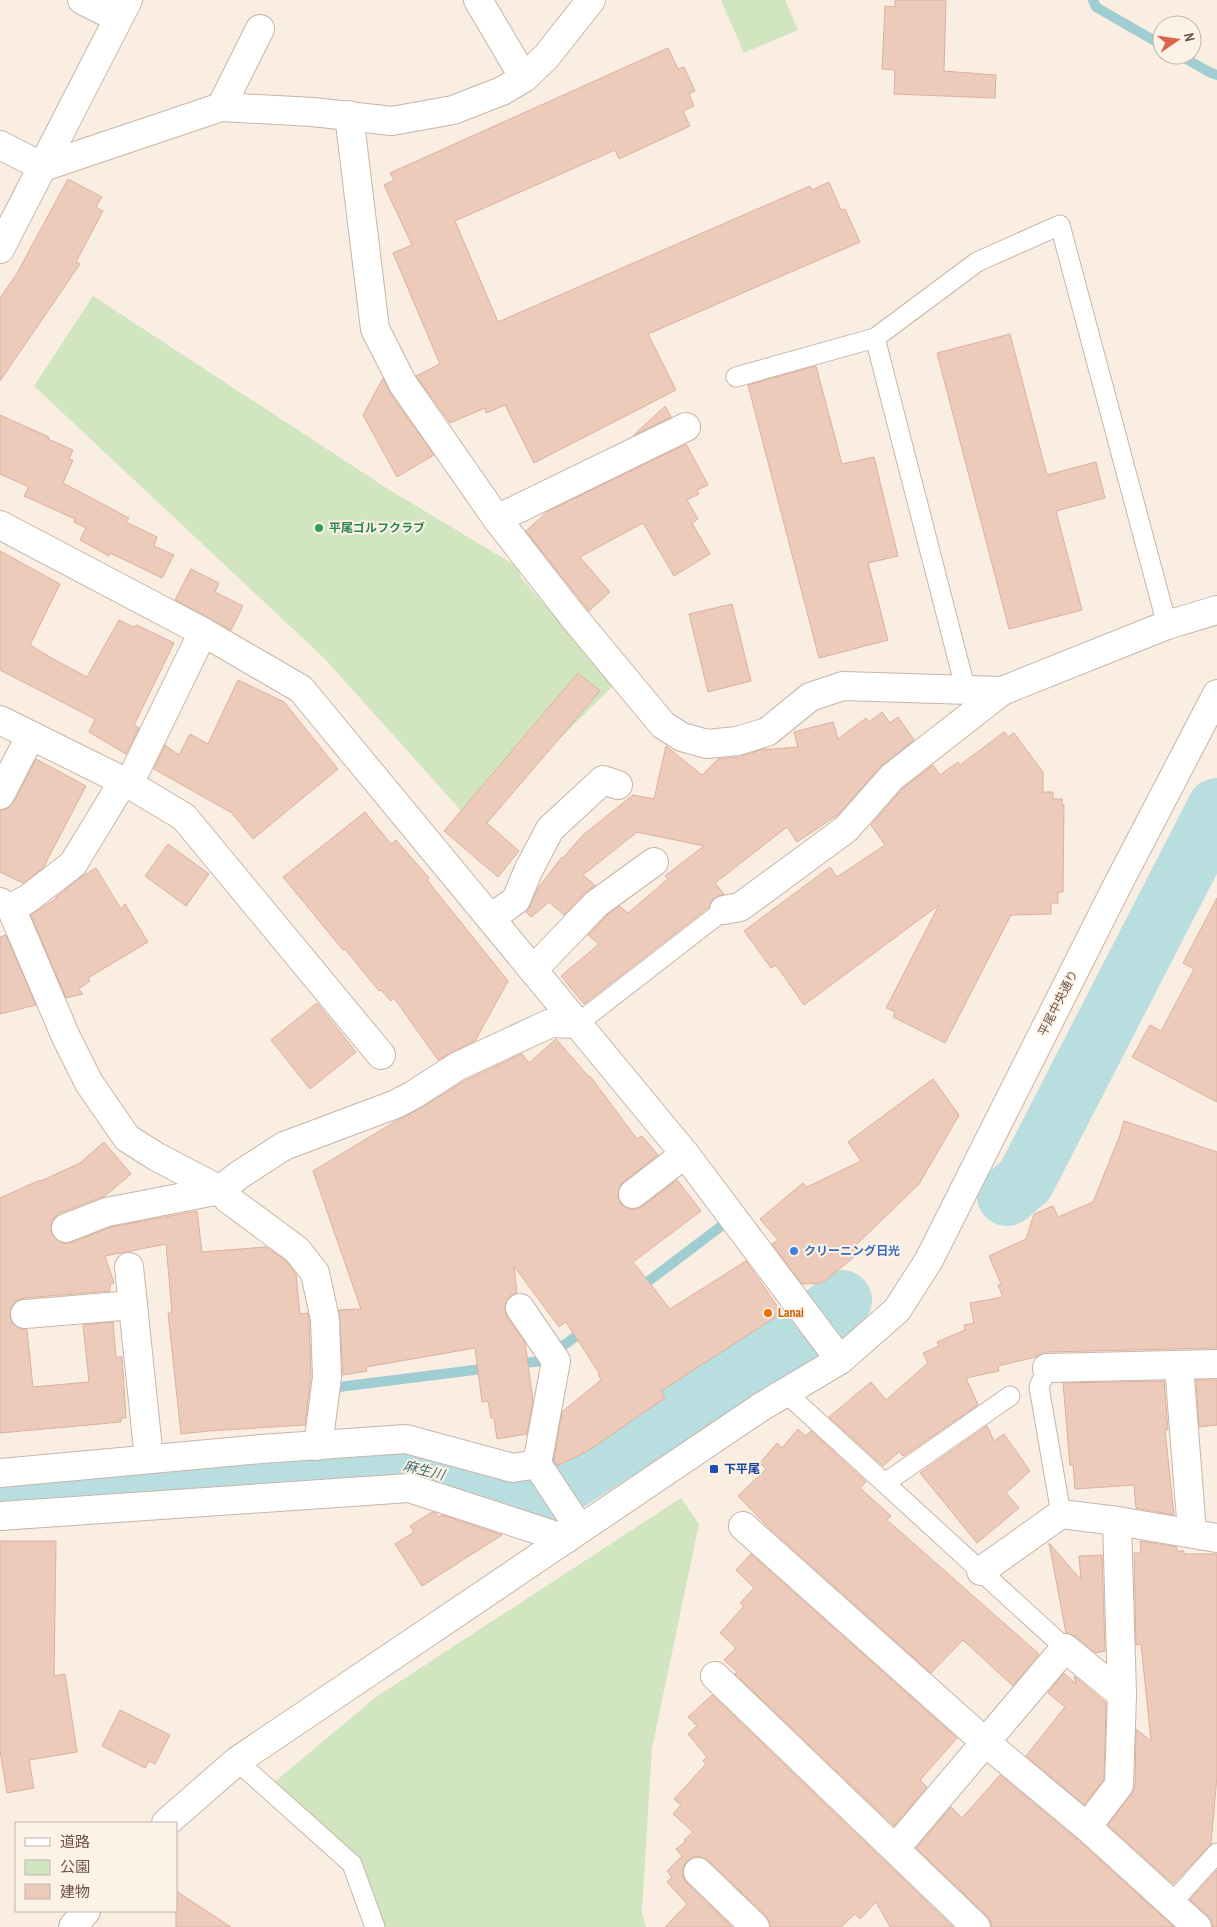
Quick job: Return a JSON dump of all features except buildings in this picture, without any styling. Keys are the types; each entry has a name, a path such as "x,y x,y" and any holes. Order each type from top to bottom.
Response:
{"street":[{"path":"0,249 123,9 82,0"},
{"path":"478,0 524,78"},
{"path":"0,145 43,167 221,107 349,115 392,120 453,110 502,91 524,78 546,57 591,0"},
{"path":"221,107 260,29"},
{"path":"349,115 375,329 403,384 497,519 571,614 663,725 682,737 707,744 737,741 767,732 810,697 843,686 1002,691"},
{"path":"497,519 686,426"},
{"path":"0,524 203,632 301,689 685,1154 840,1360"},
{"path":"724,910 740,907 846,829 892,777 1002,691 1167,625 1217,610"},
{"path":"203,632 129,784 118,790 72,864 29,898 5,905 85,1075 127,1138 157,1157 220,1190 228,1199 297,1250 315,1273 325,1319 327,1377 318,1446"},
{"name":"平尾中央通り","path":"167,1822 237,1761 784,1392 840,1360 897,1310 929,1260 1117,886 1217,694"},
{"path":"0,720 129,784 184,817 381,1055"},
{"path":"0,795 31,735"},
{"path":"491,918 516,900 528,871 550,829 602,780 618,785"},
{"path":"533,970 596,904 654,862"},
{"path":"66,1228 107,1212 220,1190 239,1175 284,1146 405,1100 458,1066 488,1051 551,1022 578,1024"},
{"path":"633,1194 685,1154"},
{"path":"129,1267 149,1459"},
{"path":"24,1314 133,1305"},
{"path":"520,1308 556,1361 541,1471 562,1502 573,1534"},
{"path":"1047,1368 1217,1364"},
{"path":"980,1571 1062,1514 1204,1535 1179,1366"},
{"path":"0,1473 149,1459 406,1439 513,1468 541,1471"},
{"path":"0,1516 410,1488 573,1534"},
{"path":"1087,1827 1119,1785 1122,1696 1117,1521"},
{"path":"743,1526 985,1742 1087,1827 1197,1927"},
{"path":"894,1849 1065,1648 1122,1696"},
{"path":"715,1676 976,1927"},
{"path":"698,1872 756,1927"},
{"path":"72,1927 85,1912"}],"lane":[{"path":"736,377 875,338 977,262 1060,226 1167,625"},
{"path":"875,338 966,691"},
{"path":"578,1024 724,910"},
{"path":"1047,1368 1039,1387 1062,1514"},
{"path":"784,1392 1065,1648"},
{"path":"885,1483 1010,1396"},
{"path":"237,1761 352,1864 375,1927"},
{"path":"1171,1904 1217,1853"}],"green space":[{"path":"721,0 785,0 798,30 744,53"},
{"name":"平尾ゴルフクラブ","path":"93,296 388,489 518,567 521,578 614,685 473,824 325,659 34,386"},
{"path":"681,1498 699,1524 652,1748 642,1912 646,1927 383,1927 358,1858 273,1783 376,1697"}],"waterway":[{"path":"1093,0 1096,7 1152,39"},
{"path":"1197,65 1217,75"},
{"path":"1007,1196 1025,1181 1217,808"},
{"path":"637,1290 720,1227"},
{"name":"麻生川","path":"0,1496 404,1463 522,1499 542,1498 814,1324 842,1300"},
{"path":"560,1348 586,1329"},
{"path":"514,1364 543,1361"},
{"path":"339,1387 490,1368"}],"place":[{"name":"平尾ゴルフクラブ","path":"319,528"},
{"name":"クリーニング日光","path":"794,1251"},
{"name":"Lanai","path":"768,1313"},
{"name":"下平尾","path":"714,1469"}]}
